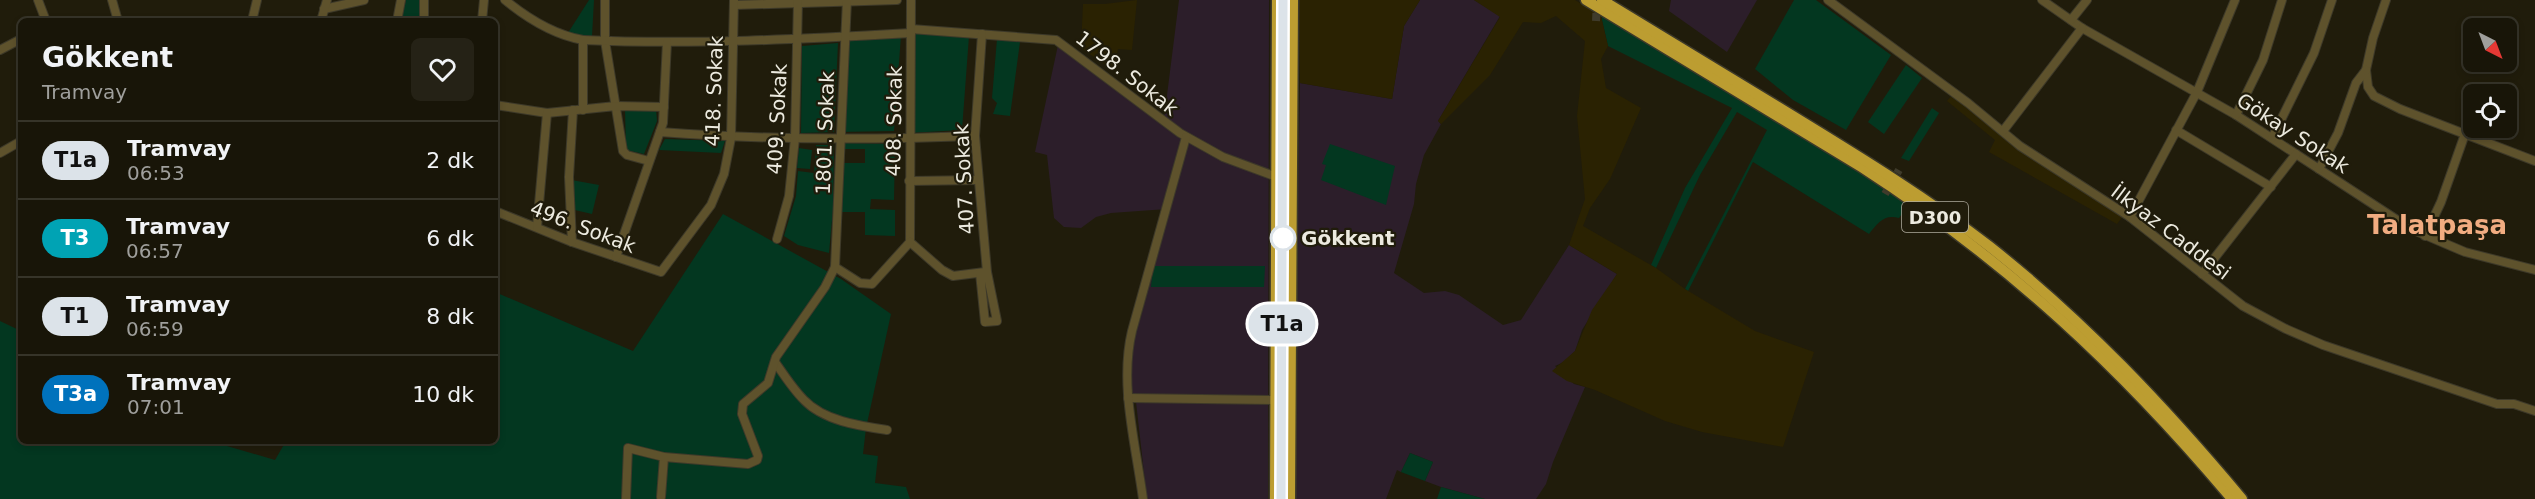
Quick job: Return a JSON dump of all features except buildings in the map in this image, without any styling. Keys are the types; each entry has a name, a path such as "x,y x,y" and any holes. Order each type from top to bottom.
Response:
{"highway":[{"path":"1275,499 1277,0"},
{"path":"1290,499 1293,0"},
{"name":"D300","path":"1586,0 1907,196 1983,253 2037,297 2132,386 2232,499"},
{"name":"D300","path":"1602,0 1867,161 1912,190 1989,246 2089,332 2138,380 2242,499"}],"street":[{"path":"38,0 45,18"},
{"path":"112,0 117,18"},
{"path":"253,18 257,0"},
{"path":"322,18 327,0"},
{"path":"324,9 364,0"},
{"path":"398,18 401,0"},
{"path":"424,0 424,18"},
{"path":"482,18 484,0"},
{"name":"1798. Sokak","path":"505,0 534,20 583,40 667,42 797,40 911,31 1048,38 1059,41 1148,111 1186,137 1223,157 1277,177"},
{"path":"605,0 605,41 623,151 627,155 649,161"},
{"path":"734,3 897,0"},
{"name":"408. Sokak","path":"910,242 911,0"},
{"name":"İlkyaz Caddesi","path":"1828,0 1933,76 2056,170 2130,216 2243,306 2311,340 2497,404 2514,404 2535,411"},
{"name":"Gökay Sokak","path":"2042,0 2082,28 2236,115 2390,216 2425,236 2465,252 2535,270"},
{"path":"2071,20 2087,0"},
{"path":"2130,216 2197,92 2235,0"},
{"path":"2236,115 2263,60 2282,0"},
{"path":"2272,138 2314,53 2332,0"},
{"path":"2386,0 2373,38 2366,70 2368,87 2377,98 2463,133"},
{"name":"1801. Sokak","path":"835,267 847,1"},
{"name":"409. Sokak","path":"777,238 789,196 795,138 798,2"},
{"name":"418. Sokak","path":"661,272 715,198 724,174 731,138 734,3"},
{"path":"2003,131 2082,28"},
{"name":"407. Sokak","path":"982,34 975,136 984,273 997,321"},
{"path":"583,40 583,110"},
{"path":"0,50 18,41"},
{"path":"616,257 660,132 664,107 667,42"},
{"path":"2319,169 2338,133 2356,83 2366,70"},
{"path":"498,105 547,113 616,106 664,107"},
{"path":"572,242 569,177 573,111"},
{"path":"537,227 547,113"},
{"path":"2176,129 2271,187"},
{"path":"660,132 731,138 910,139 975,136"},
{"path":"1143,499 1128,398 1126,374 1129,341 1186,137"},
{"path":"2425,236 2441,202 2464,138"},
{"path":"2475,138 2535,161"},
{"path":"0,153 18,143"},
{"path":"2202,274 2296,154"},
{"path":"909,181 978,180"},
{"name":"496. Sokak","path":"498,212 572,242 661,272"},
{"path":"626,499 628,448 664,457 748,464 756,462 758,456 742,409 745,402 768,383 776,357 825,287 835,267 860,283 872,284 910,242 942,270 953,276 984,273"},
{"path":"775,362 803,399 816,410 848,422 887,429"},
{"path":"1128,398 1275,400"},
{"path":"661,497 664,457"}],"shaded area":[{"path":"1179,0 1269,0 1268,499 1147,499 1136,402 1128,378 1135,329 1141,317 1167,209 1111,213 1096,217 1081,228 1064,227 1054,218 1047,155 1035,152 1058,45 1164,119"},
{"path":"1420,0 1474,0 1500,16 1438,121 1441,124 1424,155 1416,184 1414,204 1394,273 1424,293 1445,291 1459,295 1503,325 1521,320 1569,245 1617,274 1582,330 1575,351 1564,362 1555,366 1574,384 1585,387 1546,484 1536,499 1485,499 1441,487 1425,481 1433,462 1410,453 1401,472 1397,470 1386,499 1296,499 1295,362 1300,83 1392,99 1404,26"},
{"path":"1671,0 1757,0 1727,52 1669,11"}],"green space":[{"path":"406,0 420,0 420,18 402,18"},
{"path":"589,0 594,0 592,36 566,36"},
{"path":"1794,0 1816,0 1891,55 1846,130 1793,100 1755,69"},
{"path":"1601,16 1844,162 1909,204 1899,218 1885,218 1869,234 1753,162 1688,291 1685,289 1767,130 1737,112 1700,175 1656,268 1651,265 1685,188 1732,108 1608,46"},
{"path":"911,33 969,36 962,130 908,133"},
{"path":"901,35 894,131 838,132 842,38"},
{"path":"997,39 1020,42 1010,116 993,114 997,103 992,98"},
{"path":"838,43 834,132 801,133 802,46"},
{"path":"1906,65 1922,78 1884,134 1868,122"},
{"path":"1932,108 1939,113 1909,161 1901,158"},
{"path":"625,109 656,109 657,121 644,154 626,150"},
{"path":"665,139 725,141 721,153 659,150"},
{"path":"838,143 895,144 894,200 871,199 870,209 895,210 895,236 865,235 865,212 837,212 838,163 865,163 865,149 838,149"},
{"path":"1330,144 1395,166 1386,205 1321,180 1326,165 1322,164"},
{"path":"816,145 834,145 833,209 829,253 798,245 784,236 796,196 798,171 814,173"},
{"path":"799,148 812,150 810,169 797,168"},
{"path":"566,179 599,185 592,214 566,208"},
{"path":"723,214 841,279 891,314 866,428 863,454 878,456 875,483 906,487 910,499 0,499 0,321 18,330 18,444 220,444 275,460 284,444 498,444 498,293 633,351"},
{"path":"1153,266 1265,266 1264,287 1151,287"},
{"path":"1410,453 1433,462 1425,481 1401,472"},
{"path":"1441,487 1485,499 1437,499"}],"sand":[{"path":"1137,0 1132,50 1118,49 1114,71 1081,48 1083,4"},
{"path":"1299,0 1420,0 1404,26 1392,99 1300,83"},
{"path":"1474,0 1575,0 1601,16 1608,46 1601,59 1606,88 1641,108 1610,179 1590,208 1583,226 1656,268 1685,289 1755,331 1814,352 1783,447 1702,432 1665,421 1595,390 1567,381 1552,371 1575,351 1592,310 1617,274 1569,245 1585,199 1577,116 1585,41 1556,16 1541,23 1523,22 1490,75 1441,124 1438,121 1500,17"},
{"path":"1952,95 2123,216 2117,224 1989,152 1995,140 1947,101"}],"tunnel":[{"path":"1596,21 1597,0"},
{"path":"1885,194 1899,170"}],"tram line":[{"path":"1281,499 1283,0"},
{"name":"T1a","path":"1281,499 1283,0"}],"place":[{"name":"Gökkent","path":"1283,238"}],"district":[{"name":"Talatpaşa","path":"2437,225"}]}
